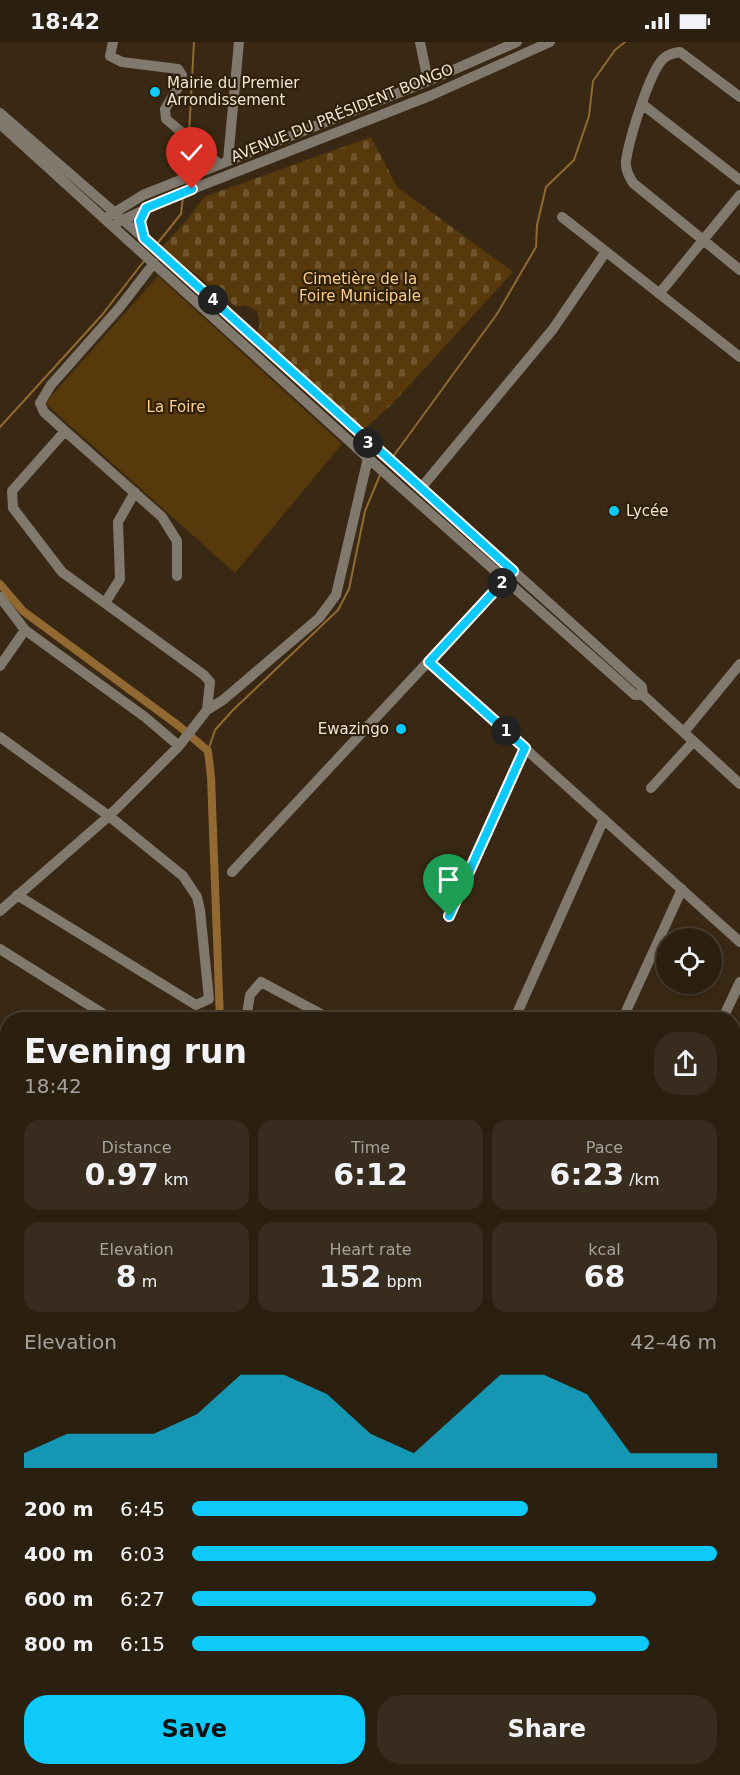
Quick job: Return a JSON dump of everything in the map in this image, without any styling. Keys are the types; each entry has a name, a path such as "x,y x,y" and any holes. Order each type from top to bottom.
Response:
{"street":[{"path":"113,42 110,56 122,62 178,69 182,75 180,84 165,109 166,119 184,135 224,162 239,42"},
{"path":"420,42 428,81"},
{"name":"AVENUE DU PRÉSIDENT BONGO","path":"113,219 143,195 428,81 517,42"},
{"name":"AVENUE DU PRÉSIDENT BONGO","path":"113,219 432,95 550,42"},
{"path":"740,97 680,52 669,55 658,66 642,104 626,163 627,174 633,183 740,270"},
{"path":"642,104 740,180"},
{"path":"0,113 99,201 142,252 368,458 635,694 643,695 740,784"},
{"path":"0,124 113,219 158,250 642,687 643,695"},
{"path":"99,201 116,203 143,195"},
{"path":"659,294 740,195"},
{"path":"146,208 140,221 146,240"},
{"path":"562,217 740,357"},
{"path":"420,488 553,329 605,253"},
{"path":"152,261 120,307 42,397 41,407 162,517 174,534 179,548 177,576"},
{"path":"65,431 12,491 11,504 62,572 228,695"},
{"path":"0,911 109,816 181,743 207,710 319,618 336,595 368,458"},
{"path":"105,603 120,579 118,522 135,492"},
{"path":"232,872 513,571"},
{"path":"0,597 25,630 181,743"},
{"path":"0,666 25,630"},
{"path":"429,662 740,942"},
{"path":"684,732 740,664"},
{"path":"207,710 210,682"},
{"path":"0,737 109,816 183,876 197,897 209,999 196,1005 17,895"},
{"path":"651,788 693,742"},
{"path":"449,916 525,748"},
{"path":"518,1012 604,819"},
{"path":"626,1012 682,889"},
{"path":"0,950 100,1012"},
{"path":"247,1012 250,995 261,982 317,1012"},
{"path":"726,1012 740,982"}],"green space":[{"name":"Cimetière de la Foire Municipale","path":"371,137 397,187 513,272 392,404 364,429 257,333 260,324 257,311 245,305 236,307 162,247 188,219 204,197"},
{"name":"La Foire","path":"158,276 342,444 235,573 45,403"}],"waterway":[{"path":"189,134 194,42"},
{"path":"392,458 497,314 536,247 537,225 546,187 574,160 589,116 593,81 615,50 625,42"},
{"path":"186,173 189,142"},
{"path":"156,245 181,214 183,196"},
{"path":"0,427 102,315 144,261"},
{"path":"208,751 215,730 232,711 338,610 349,589 365,511 380,475"},
{"path":"0,584 23,611 179,726 208,751 211,777 220,1012"}],"place":[{"name":"Mairie du Premier Arrondissement","path":"155,92"},
{"name":"Lycée","path":"614,511"},
{"name":"Ewazingo","path":"401,729"}],"route":[{"path":"192,189 146,208 140,221 140,229 144,238 513,571 429,662 525,748 449,916"}]}
